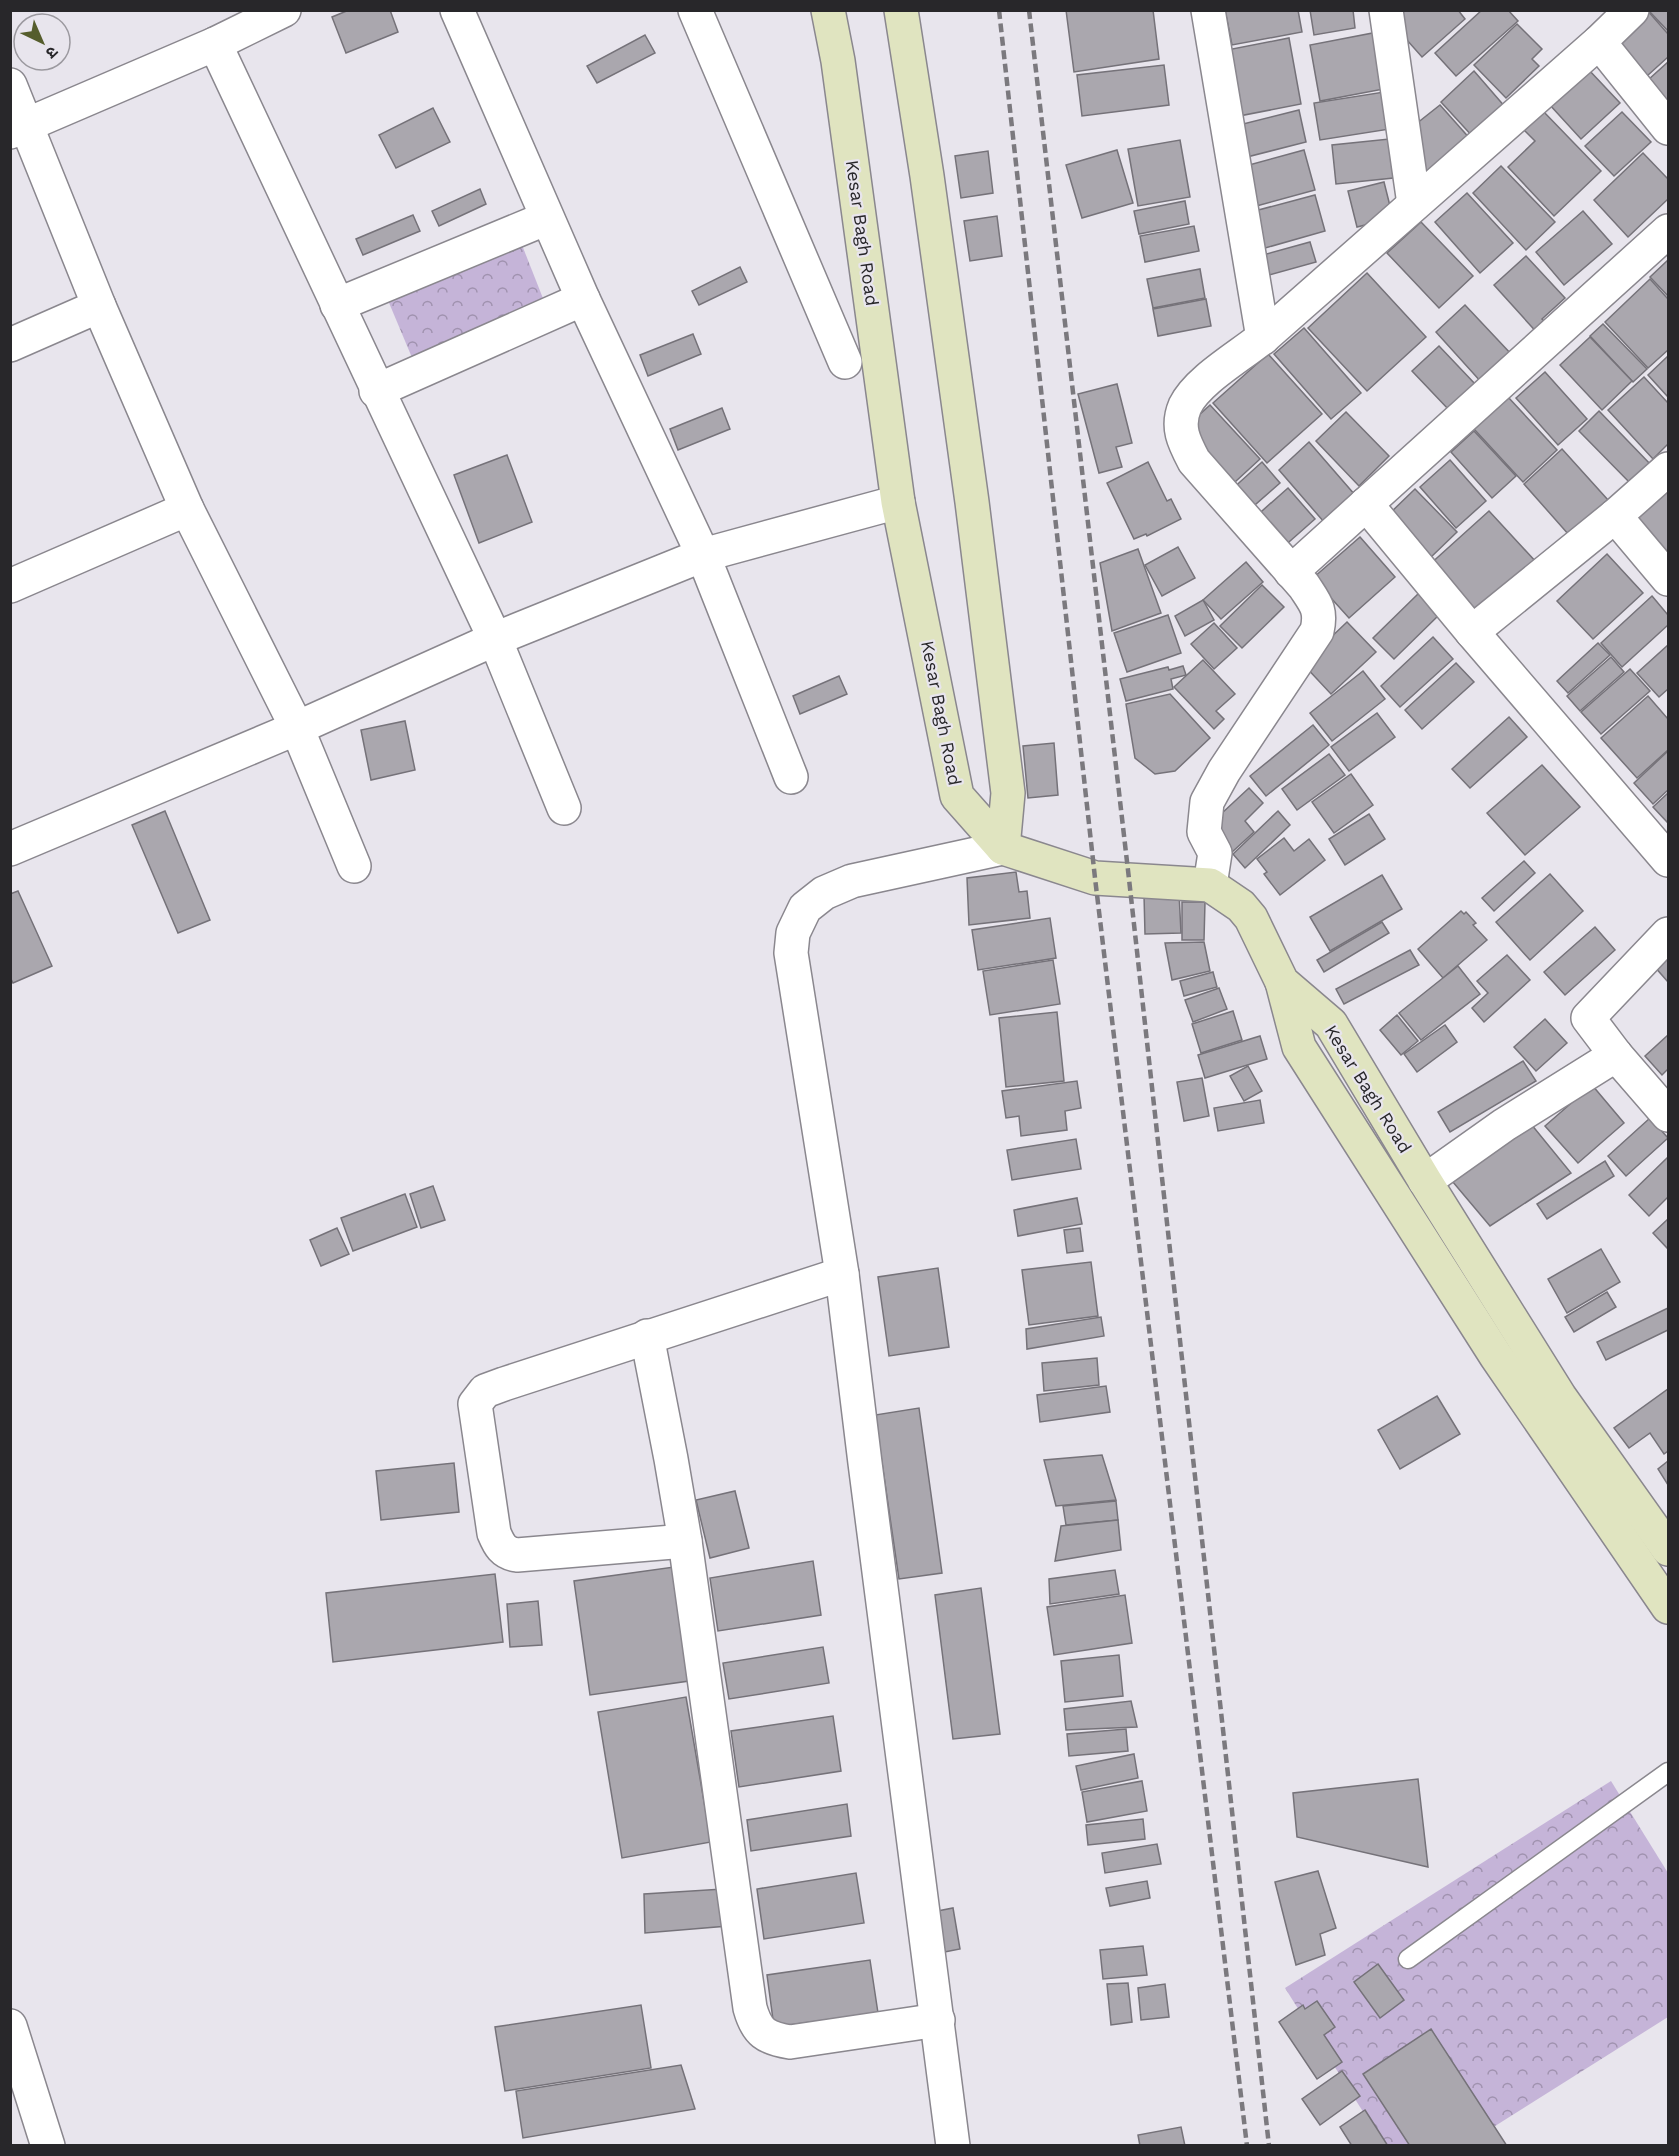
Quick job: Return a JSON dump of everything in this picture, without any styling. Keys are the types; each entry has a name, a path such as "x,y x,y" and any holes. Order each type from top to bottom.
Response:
{"main road":[{"name":"Kesar Bagh Road","path":"828,10 838,61 898,502 957,796 1003,848"},
{"path":"901,10 927,176 972,502 1008,793 1003,848 1095,878 1210,885"},
{"name":"Kesar Bagh Road","path":"1210,885 1241,906 1251,918 1282,982 1331,1024 1425,1181 1560,1397 1668,1549"},
{"path":"1282,982 1299,1047 1496,1356 1668,1607"}],"street":[{"path":"19,128 215,44 284,10"},
{"path":"457,10 582,299 703,555 791,777"},
{"path":"695,10 845,362"},
{"path":"1208,10 1263,338"},
{"path":"1386,10 1414,204"},
{"path":"1210,885 1215,853 1204,832 1207,802 1224,771 1317,631 1320,618 1317,606 1304,586 1194,461 1182,439 1180,420 1186,404 1201,385 1263,338 1599,42 1632,10"},
{"path":"1599,42 1668,128"},
{"path":"215,44 376,391 495,639 564,808"},
{"path":"10,85 19,128 187,509 297,728 354,866"},
{"path":"337,305 547,218"},
{"path":"1291,572 1668,231"},
{"path":"376,391 582,299"},
{"path":"10,345 99,306"},
{"path":"1472,632 1615,516 1668,469"},
{"path":"10,849 297,728 495,639 703,555 898,502"},
{"path":"1366,504 1472,632 1668,860"},
{"path":"10,586 187,509"},
{"path":"1615,516 1668,579"},
{"path":"953,2145 842,1274 791,953 793,933 805,908 824,893 843,885 910,868 1003,848"},
{"path":"1668,934 1588,1018 1616,1055 1668,1115"},
{"path":"1425,1181 1504,1125 1616,1055"},
{"path":"685,1541 508,1554 500,1546 494,1533 475,1404 485,1391 647,1336 842,1274"},
{"path":"647,1336 685,1541 750,2008 754,2021 762,2032 774,2039 790,2042 938,2020"},
{"path":"10,2026 48,2145"}],"lane":[{"path":"1408,1959 1668,1772"}],"green space":[{"path":"522,245 546,306 413,360 387,298"},
{"path":"1611,1781 1668,1873 1668,2017 1465,2145 1384,2145 1285,1988"}],"building":[{"path":"349,10 390,10 398,32 346,53 332,17"},
{"path":"1066,10 1153,10 1159,59 1074,72"},
{"path":"1225,10 1298,10 1302,32 1232,45"},
{"path":"1310,10 1353,10 1355,28 1314,35"},
{"path":"1404,10 1458,10 1465,19 1422,57 1391,22"},
{"path":"1482,10 1508,10 1518,21 1456,76 1435,53"},
{"path":"1647,10 1668,34 1668,57 1647,76 1618,44"},
{"path":"1668,10 1668,31 1650,12"},
{"path":"1517,24 1542,49 1532,59 1539,66 1506,98 1474,65"},
{"path":"1378,32 1389,88 1320,101 1310,45"},
{"path":"645,35 655,53 597,83 587,66"},
{"path":"1289,38 1301,104 1239,116 1227,50"},
{"path":"1668,62 1668,98 1666,100 1648,80"},
{"path":"1164,65 1169,105 1082,116 1077,75"},
{"path":"1588,69 1620,103 1581,139 1549,104"},
{"path":"1474,71 1506,108 1474,138 1441,102"},
{"path":"1384,92 1390,129 1320,140 1314,103"},
{"path":"1440,105 1472,141 1427,181 1416,124"},
{"path":"433,108 450,142 396,168 379,135"},
{"path":"1299,110 1306,142 1243,158 1235,126"},
{"path":"1542,110 1601,171 1554,216 1508,167 1535,141 1522,128"},
{"path":"1622,112 1651,142 1614,176 1585,146"},
{"path":"1399,138 1403,177 1336,184 1332,145"},
{"path":"1180,140 1190,197 1138,206 1128,149"},
{"path":"1117,150 1133,203 1082,218 1066,165"},
{"path":"1304,150 1315,190 1249,208 1238,168"},
{"path":"988,151 993,193 961,198 955,156"},
{"path":"1643,153 1668,179 1668,199 1628,237 1594,200"},
{"path":"1501,166 1555,222 1526,250 1473,193"},
{"path":"1384,182 1393,218 1357,227 1348,191"},
{"path":"480,189 486,204 439,226 432,211"},
{"path":"1467,193 1513,243 1480,273 1435,222"},
{"path":"1315,195 1325,231 1258,250 1247,213"},
{"path":"1185,201 1189,224 1139,234 1134,211"},
{"path":"1583,211 1612,244 1564,285 1536,252"},
{"path":"413,215 420,231 363,255 356,239"},
{"path":"997,216 1002,256 970,261 964,221"},
{"path":"1421,222 1473,276 1439,308 1387,253"},
{"path":"1194,226 1199,251 1145,262 1140,236"},
{"path":"1310,242 1316,262 1269,275 1263,255"},
{"path":"1526,256 1565,298 1542,319 1550,327 1540,336 1494,285"},
{"path":"1668,260 1668,296 1650,277"},
{"path":"740,267 747,282 699,305 692,291"},
{"path":"1200,269 1205,298 1153,308 1147,279"},
{"path":"1367,273 1426,337 1367,391 1308,328"},
{"path":"1650,279 1668,299 1668,350 1648,368 1605,322"},
{"path":"1206,299 1211,326 1158,336 1153,309"},
{"path":"1465,305 1512,355 1482,383 1436,332"},
{"path":"1603,324 1647,369 1633,382 1590,336"},
{"path":"1304,328 1361,393 1331,419 1274,354"},
{"path":"693,334 701,354 648,376 640,355"},
{"path":"1590,337 1632,381 1602,410 1560,365"},
{"path":"1439,346 1476,385 1449,410 1412,371"},
{"path":"1268,354 1322,414 1267,463 1213,403"},
{"path":"1668,356 1668,397 1648,375"},
{"path":"1545,372 1587,419 1558,445 1516,398"},
{"path":"1644,377 1668,403 1668,444 1653,459 1608,410"},
{"path":"1117,384 1132,443 1116,447 1122,467 1099,473 1078,394"},
{"path":"1508,397 1557,450 1523,482 1474,429"},
{"path":"1210,405 1260,459 1235,482 1185,428"},
{"path":"722,408 730,429 678,450 670,429"},
{"path":"1599,411 1652,466 1632,485 1579,431"},
{"path":"1346,412 1389,456 1359,486 1316,441"},
{"path":"1474,431 1516,476 1492,498 1451,452"},
{"path":"1309,442 1355,495 1324,522 1279,470"},
{"path":"1562,449 1608,500 1569,535 1524,484"},
{"path":"507,455 532,522 479,543 454,475"},
{"path":"1450,460 1486,501 1456,528 1420,487"},
{"path":"1148,462 1167,501 1171,499 1181,519 1147,536 1146,534 1134,539 1107,483"},
{"path":"1262,462 1280,483 1248,511 1230,491"},
{"path":"1664,487 1668,492 1668,563 1629,518"},
{"path":"1288,488 1315,519 1281,549 1254,518"},
{"path":"1415,489 1457,532 1429,559 1387,516"},
{"path":"1489,511 1537,563 1476,619 1428,566"},
{"path":"1360,537 1395,577 1349,618 1313,578"},
{"path":"1178,547 1195,578 1162,596 1145,565"},
{"path":"1138,549 1161,613 1112,631 1100,563"},
{"path":"1607,554 1643,593 1593,639 1557,601"},
{"path":"1246,562 1263,582 1221,619 1203,600"},
{"path":"1262,585 1284,607 1242,648 1220,626"},
{"path":"1420,592 1441,613 1394,659 1373,638"},
{"path":"1652,596 1668,615 1668,625 1622,667 1601,643"},
{"path":"1203,600 1214,620 1185,636 1175,616"},
{"path":"1168,615 1181,653 1127,672 1114,633"},
{"path":"1347,622 1376,652 1331,694 1303,664"},
{"path":"1214,623 1237,648 1214,669 1191,644"},
{"path":"1433,637 1453,659 1400,707 1381,686"},
{"path":"1598,643 1610,655 1568,693 1557,681"},
{"path":"1668,645 1668,689 1659,697 1637,673"},
{"path":"1611,657 1624,672 1580,711 1567,696"},
{"path":"1203,660 1235,694 1216,711 1224,719 1214,729 1174,687"},
{"path":"1456,663 1474,682 1422,729 1405,710"},
{"path":"1183,666 1186,675 1171,679 1173,689 1126,701 1120,679 1168,667 1169,670"},
{"path":"1630,669 1650,691 1601,734 1581,712"},
{"path":"1363,671 1385,699 1332,741 1310,713"},
{"path":"839,676 847,694 800,714 793,696"},
{"path":"1170,694 1210,738 1175,771 1155,774 1135,758 1126,704"},
{"path":"1648,696 1668,719 1668,750 1637,778 1601,738"},
{"path":"1377,713 1395,737 1349,771 1331,747"},
{"path":"1509,717 1527,737 1470,788 1452,769"},
{"path":"405,721 415,770 371,780 361,730"},
{"path":"1313,725 1329,745 1266,796 1250,776"},
{"path":"1054,743 1058,795 1028,798 1023,746"},
{"path":"1668,751 1668,790 1653,804 1634,783"},
{"path":"1329,754 1345,775 1297,810 1282,789"},
{"path":"1542,765 1580,807 1525,855 1487,813"},
{"path":"1351,774 1373,805 1334,833 1312,802"},
{"path":"1249,788 1263,803 1245,821 1254,832 1231,853 1207,827"},
{"path":"1668,793 1668,823 1653,807"},
{"path":"165,811 210,920 178,933 132,825"},
{"path":"1278,811 1290,825 1245,868 1233,854"},
{"path":"1369,814 1385,839 1345,865 1329,839"},
{"path":"1284,838 1294,851 1309,839 1325,860 1280,895 1264,874 1267,872 1257,859"},
{"path":"1524,861 1535,873 1494,911 1482,898"},
{"path":"1016,872 1019,892 1027,891 1030,918 969,925 967,878"},
{"path":"1550,874 1583,911 1530,960 1496,922"},
{"path":"1382,875 1402,909 1330,951 1310,917"},
{"path":"18,891 52,966 13,983 10,977 10,894"},
{"path":"1179,893 1181,933 1145,934 1144,895"},
{"path":"1182,902 1205,902 1204,940 1182,940"},
{"path":"1461,911 1464,914 1466,912 1476,923 1473,925 1487,940 1443,978 1418,949"},
{"path":"1050,918 1056,958 978,970 972,930"},
{"path":"1382,922 1389,933 1324,972 1317,960"},
{"path":"1595,927 1615,950 1565,995 1544,972"},
{"path":"1204,942 1210,971 1172,980 1165,943"},
{"path":"1410,950 1419,965 1344,1004 1336,989"},
{"path":"1668,953 1668,982 1654,966"},
{"path":"1507,955 1530,980 1484,1022 1472,1008 1488,993 1477,981"},
{"path":"1053,960 1060,1004 990,1015 983,971"},
{"path":"1458,966 1480,994 1421,1040 1399,1013"},
{"path":"1213,972 1217,987 1184,996 1180,981"},
{"path":"1219,988 1227,1009 1193,1022 1185,1000"},
{"path":"1233,1011 1242,1040 1201,1053 1192,1024"},
{"path":"1057,1012 1064,1081 1006,1087 999,1018"},
{"path":"1397,1015 1418,1041 1401,1055 1380,1030"},
{"path":"1545,1019 1567,1043 1536,1071 1514,1047"},
{"path":"1445,1025 1457,1042 1417,1072 1404,1054"},
{"path":"1668,1035 1668,1069 1662,1075 1645,1056"},
{"path":"1260,1036 1267,1059 1205,1078 1198,1055"},
{"path":"1523,1061 1536,1081 1450,1132 1438,1112"},
{"path":"1248,1066 1262,1091 1244,1101 1230,1076"},
{"path":"1202,1078 1209,1116 1184,1121 1177,1082"},
{"path":"1077,1081 1081,1108 1065,1111 1067,1130 1021,1136 1019,1116 1006,1118 1002,1091"},
{"path":"1592,1085 1624,1123 1578,1163 1545,1126"},
{"path":"1260,1100 1264,1123 1218,1131 1214,1108"},
{"path":"1650,1118 1668,1138 1626,1176 1608,1156"},
{"path":"1531,1124 1571,1173 1490,1226 1447,1175"},
{"path":"1076,1139 1081,1169 1012,1180 1007,1150"},
{"path":"1668,1157 1668,1197 1649,1216 1629,1195"},
{"path":"1605,1161 1614,1176 1547,1219 1537,1204"},
{"path":"433,1186 445,1220 421,1228 410,1194"},
{"path":"405,1194 417,1227 353,1251 341,1218"},
{"path":"1077,1198 1082,1224 1018,1236 1014,1210"},
{"path":"1668,1219 1668,1249 1653,1233"},
{"path":"337,1228 349,1254 321,1266 310,1240"},
{"path":"1080,1228 1083,1251 1067,1253 1064,1230"},
{"path":"1601,1249 1620,1282 1567,1313 1548,1279"},
{"path":"1091,1262 1098,1316 1029,1325 1022,1270"},
{"path":"938,1268 949,1347 889,1356 878,1277"},
{"path":"1607,1292 1616,1307 1574,1332 1565,1317"},
{"path":"1668,1308 1668,1330 1606,1360 1597,1342"},
{"path":"1101,1317 1104,1336 1027,1349 1026,1329"},
{"path":"1097,1358 1099,1385 1044,1391 1042,1363"},
{"path":"1106,1386 1110,1412 1040,1422 1037,1395"},
{"path":"1668,1389 1668,1451 1664,1454 1650,1433 1629,1448 1614,1428"},
{"path":"1437,1396 1460,1434 1400,1469 1378,1430"},
{"path":"919,1408 942,1573 899,1579 875,1415"},
{"path":"1102,1455 1116,1500 1056,1506 1044,1460"},
{"path":"1668,1461 1668,1485 1658,1469"},
{"path":"454,1463 459,1512 381,1520 376,1471"},
{"path":"735,1491 749,1548 710,1558 696,1500"},
{"path":"1116,1501 1118,1520 1066,1525 1063,1506"},
{"path":"1118,1520 1121,1550 1055,1561 1061,1526"},
{"path":"813,1561 821,1615 718,1631 710,1578"},
{"path":"674,1567 689,1681 590,1695 574,1581"},
{"path":"1115,1570 1119,1594 1050,1604 1049,1579"},
{"path":"495,1574 503,1642 333,1662 326,1593"},
{"path":"981,1588 1000,1734 953,1739 935,1595"},
{"path":"1125,1595 1132,1643 1054,1655 1047,1607"},
{"path":"538,1601 542,1645 510,1647 507,1604"},
{"path":"823,1647 829,1683 729,1699 723,1663"},
{"path":"1119,1655 1123,1696 1065,1702 1061,1661"},
{"path":"686,1697 711,1842 622,1858 598,1712"},
{"path":"1131,1701 1137,1727 1066,1730 1064,1709"},
{"path":"833,1716 841,1771 739,1787 731,1731"},
{"path":"1126,1729 1128,1751 1069,1756 1067,1734"},
{"path":"1134,1754 1138,1778 1081,1790 1076,1766"},
{"path":"1418,1779 1428,1867 1297,1837 1293,1793"},
{"path":"1142,1781 1147,1811 1087,1822 1082,1792"},
{"path":"847,1804 851,1836 751,1851 747,1820"},
{"path":"1143,1819 1145,1839 1088,1845 1086,1825"},
{"path":"1157,1844 1161,1864 1105,1873 1102,1853"},
{"path":"1318,1871 1336,1928 1320,1934 1325,1955 1296,1965 1275,1882"},
{"path":"856,1873 864,1923 764,1939 757,1889"},
{"path":"1147,1881 1150,1898 1110,1906 1106,1888"},
{"path":"723,1889 728,1926 645,1933 644,1894"},
{"path":"953,1908 960,1949 934,1954 927,1913"},
{"path":"1143,1946 1147,1975 1103,1979 1100,1950"},
{"path":"870,1960 878,2013 774,2027 767,1975"},
{"path":"1378,1964 1404,2000 1380,2018 1354,1982"},
{"path":"1128,1983 1132,2022 1111,2025 1107,1984"},
{"path":"1165,1984 1169,2017 1141,2020 1138,1988"},
{"path":"1317,2001 1335,2027 1324,2035 1342,2062 1317,2079 1279,2022 1303,2005 1305,2009"},
{"path":"641,2005 651,2068 505,2091 495,2027"},
{"path":"1431,2029 1507,2146 1410,2146 1363,2074"},
{"path":"681,2065 695,2109 523,2138 516,2091"},
{"path":"1342,2071 1360,2096 1320,2125 1302,2099"},
{"path":"1365,2110 1388,2146 1352,2146 1340,2127"},
{"path":"1181,2127 1185,2146 1140,2146 1138,2135"}],"railway":[{"path":"999,10 1095,878 1247,2146"},
{"path":"1029,10 1129,879 1269,2146"}]}
